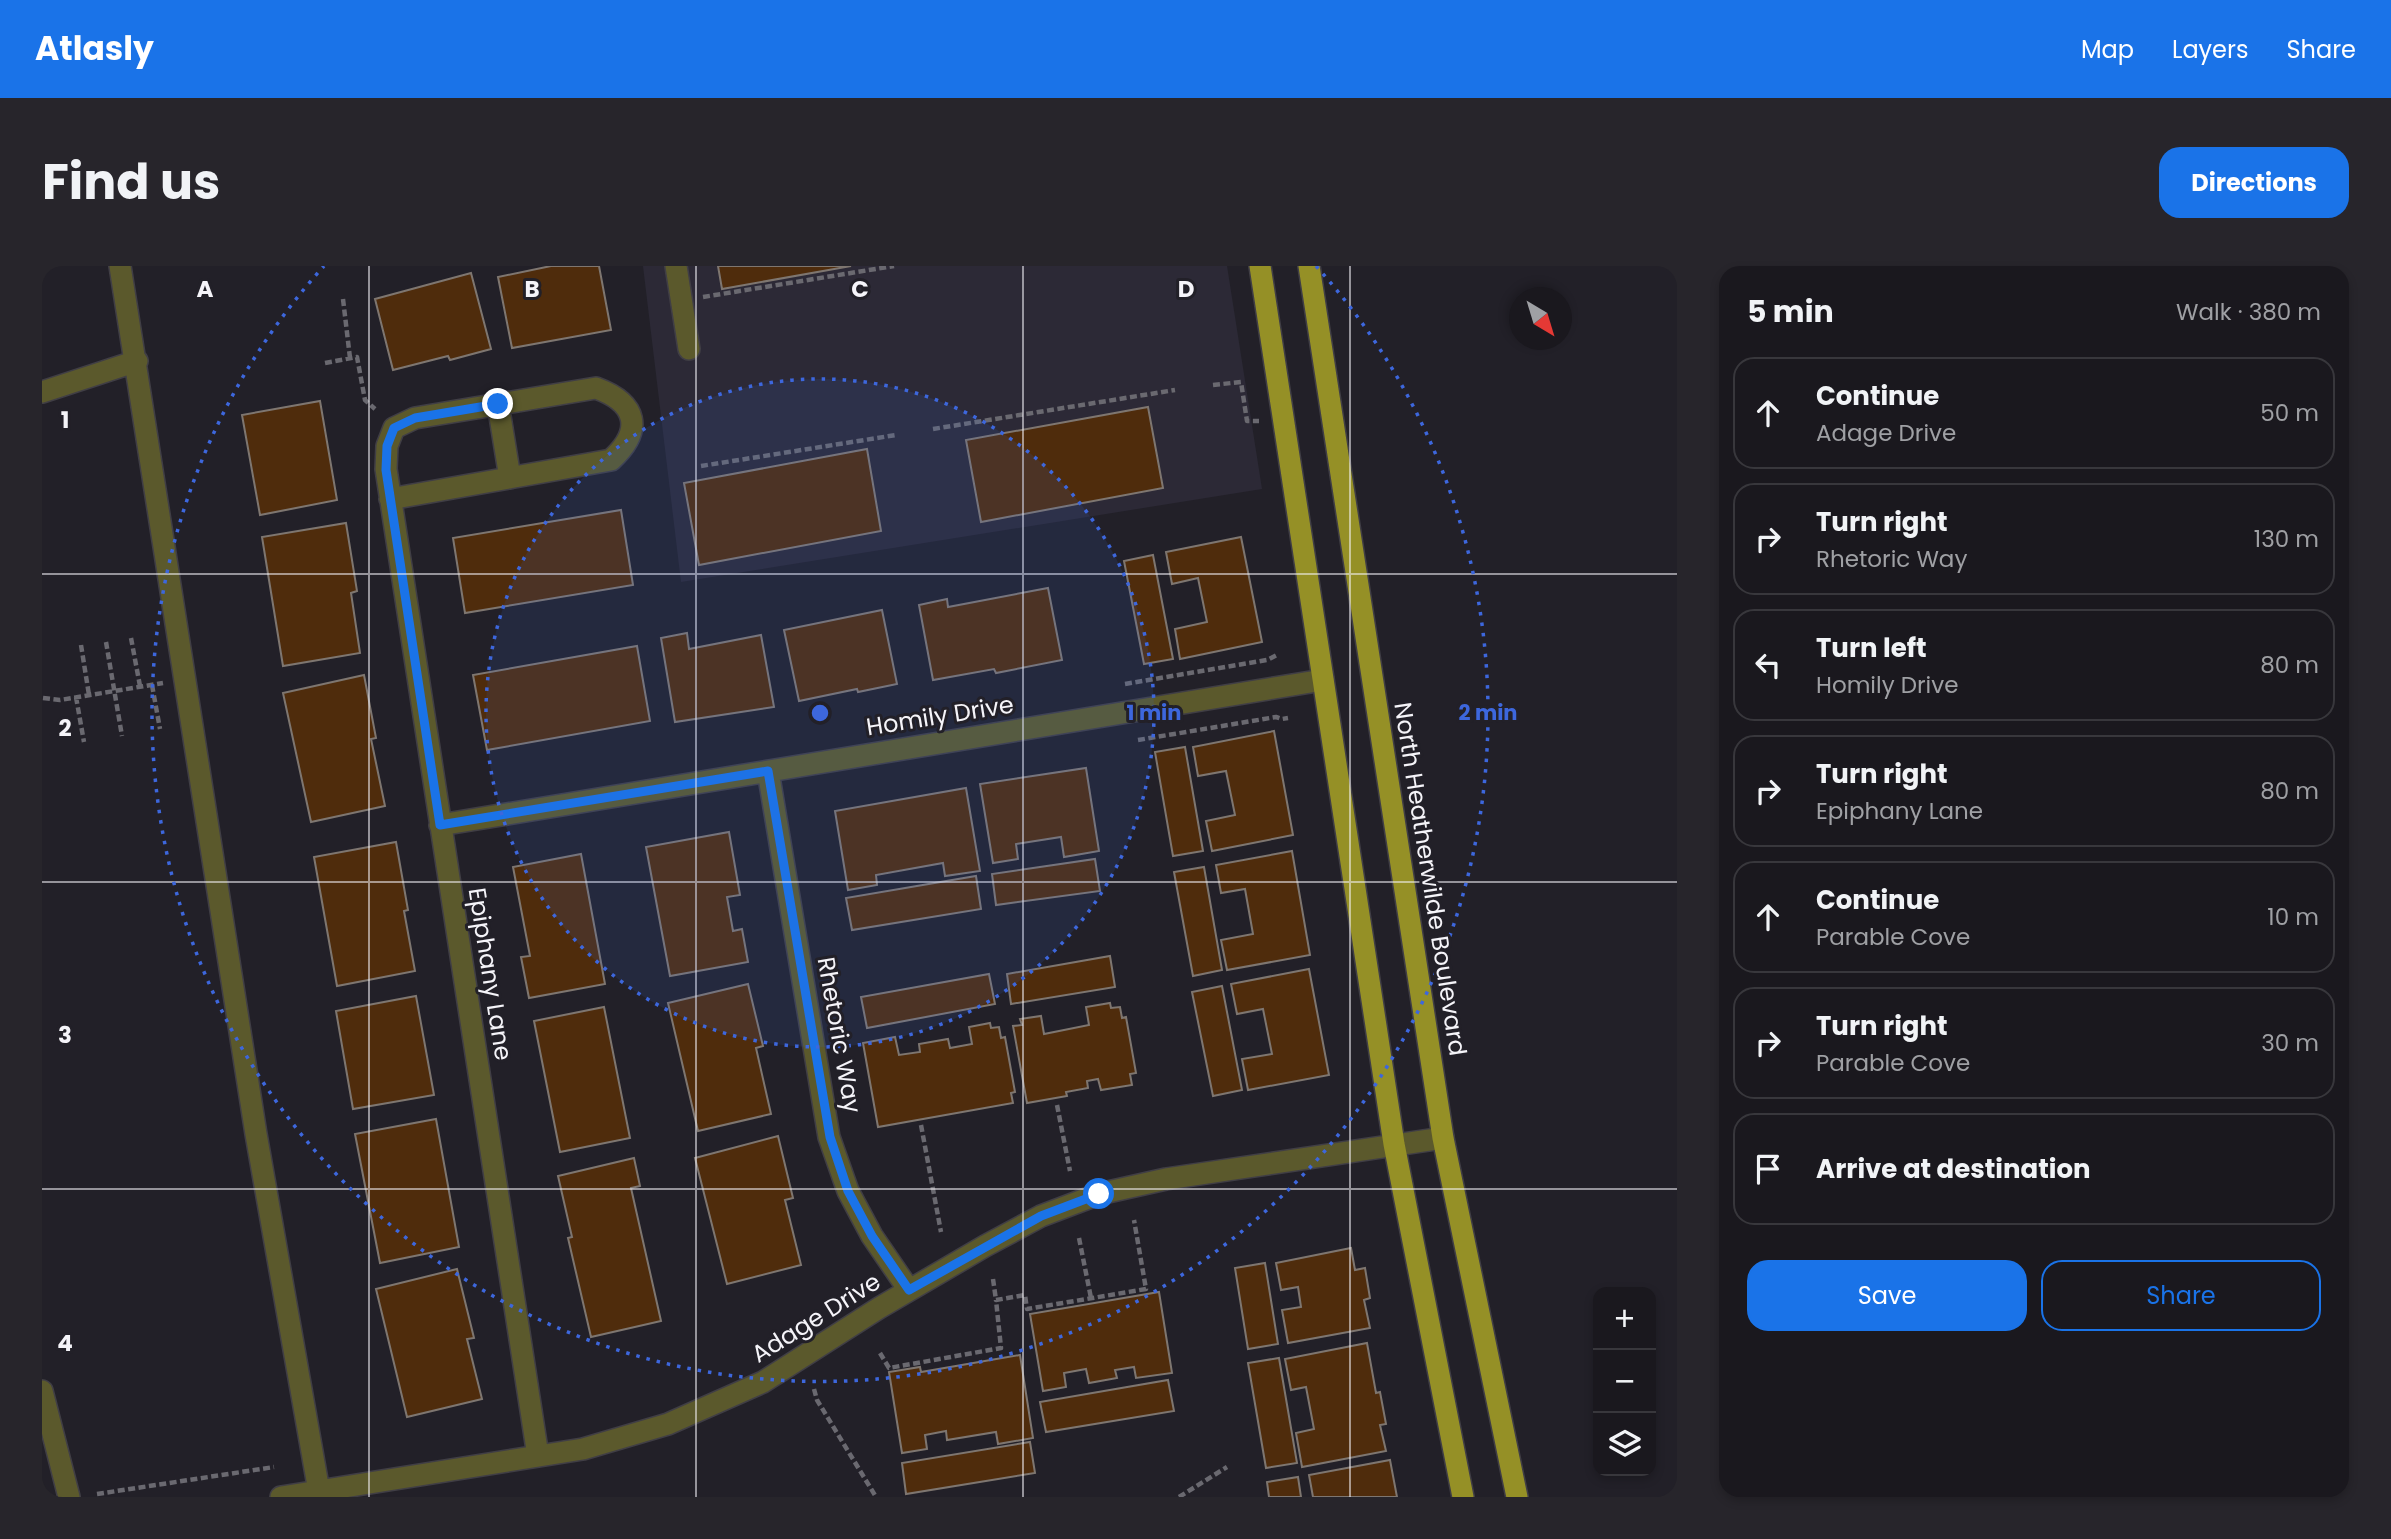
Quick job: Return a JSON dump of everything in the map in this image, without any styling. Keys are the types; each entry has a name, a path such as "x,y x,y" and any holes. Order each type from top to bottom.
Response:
{"main road":[{"name":"North Heatherwilde Boulevard","path":"1309,266 1443,1138 1517,1497"},
{"path":"1265,267 1323,680 1394,1144 1463,1497"}],"street":[{"path":"120,266 256,1133 320,1494"},
{"path":"676,266 689,349"},
{"path":"42,392 137,361"},
{"path":"390,499 510,478 611,460 626,446 633,428 627,410 615,396 596,388 498,404 510,478"},
{"name":"Epiphany Lane","path":"498,404 415,418 394,428 387,446 386,470 538,1456"},
{"name":"Homily Drive","path":"440,825 1323,680"},
{"name":"Rhetoric Way","path":"768,771 830,1137 848,1191 872,1236 909,1290"},
{"name":"Adage Drive","path":"281,1497 320,1494 369,1483 583,1449 668,1424 763,1382 909,1290 1041,1216 1099,1194 1166,1180 1443,1138"},
{"path":"42,1391 69,1497"}],"path":[{"path":"681,301 894,266"},
{"path":"343,299 351,358"},
{"path":"325,363 357,357 365,400 375,410"},
{"path":"1213,385 1241,382 1247,421 1259,421"},
{"path":"933,429 1175,390"},
{"path":"701,466 896,435"},
{"path":"131,638 140,686"},
{"path":"106,642 122,736"},
{"path":"81,645 89,695"},
{"path":"1125,684 1267,660 1277,655"},
{"path":"43,698 60,700 170,682"},
{"path":"152,685 160,729"},
{"path":"76,697 84,742"},
{"path":"1138,740 1276,717 1288,718"},
{"path":"1057,1105 1070,1171"},
{"path":"920,1125 941,1232"},
{"path":"996,1300 1025,1295 1027,1308 1146,1289 1134,1220"},
{"path":"1079,1238 1091,1298"},
{"path":"880,1353 888,1368 1001,1348 993,1279"},
{"path":"814,1388 817,1400 876,1497"},
{"path":"97,1494 274,1467"},
{"path":"1179,1497 1227,1467"}],"shaded area":[{"path":"643,266 1227,266 1262,489 681,582"}],"building":[{"path":"551,266 599,266 611,330 512,348 498,277"},
{"path":"718,266 851,266 722,289"},
{"path":"471,273 491,349 450,360 448,356 393,370 375,299"},
{"path":"320,401 337,500 260,515 242,415"},
{"path":"1148,407 1163,488 981,522 966,440"},
{"path":"867,449 881,531 699,565 684,483"},
{"path":"621,510 633,585 465,613 453,538"},
{"path":"346,523 357,591 351,593 360,653 283,666 262,537"},
{"path":"1241,537 1262,642 1180,659 1175,629 1207,622 1198,578 1172,584 1166,552"},
{"path":"1153,555 1173,659 1144,664 1124,561"},
{"path":"1048,588 1062,660 996,673 994,669 933,680 919,605 947,599 948,607"},
{"path":"882,610 897,684 799,701 784,630"},
{"path":"687,633 689,649 761,635 774,707 675,722 661,638"},
{"path":"637,646 650,721 487,750 473,675"},
{"path":"364,675 376,738 371,739 385,806 311,822 283,693"},
{"path":"1274,731 1293,835 1212,851 1206,821 1235,815 1226,771 1198,776 1193,747"},
{"path":"1185,747 1203,851 1173,856 1155,752"},
{"path":"1086,768 1099,851 1064,857 1061,837 1016,844 1018,859 993,863 980,784"},
{"path":"966,788 980,871 945,876 943,863 876,875 877,885 848,890 835,811"},
{"path":"729,832 740,895 727,897 733,931 742,929 748,962 670,976 646,847"},
{"path":"396,842 408,910 404,911 415,971 337,986 314,857"},
{"path":"1292,851 1310,955 1227,970 1221,940 1253,934 1245,889 1221,893 1216,865"},
{"path":"581,854 605,984 529,998 521,957 530,956 513,867"},
{"path":"1095,859 1100,891 996,905 992,874"},
{"path":"1204,867 1222,970 1193,976 1174,872"},
{"path":"976,876 981,909 852,930 846,898"},
{"path":"1110,956 1115,987 1011,1004 1007,974"},
{"path":"1309,969 1329,1075 1248,1090 1242,1059 1272,1054 1263,1009 1237,1014 1231,984"},
{"path":"989,974 995,1004 867,1028 861,997"},
{"path":"748,984 763,1046 756,1048 771,1114 698,1131 668,1003"},
{"path":"1222,986 1242,1090 1213,1096 1192,992"},
{"path":"416,996 434,1095 353,1109 336,1011"},
{"path":"1110,1003 1111,1008 1120,1007 1122,1018 1126,1017 1136,1073 1130,1074 1132,1085 1101,1090 1098,1079 1087,1081 1088,1088 1066,1092 1067,1096 1027,1103 1013,1026 1022,1025 1020,1019 1041,1016 1044,1034 1089,1025 1086,1007"},
{"path":"604,1007 630,1138 560,1152 534,1021"},
{"path":"990,1023 991,1028 999,1027 1001,1038 1005,1037 1015,1092 1011,1093 1013,1103 878,1127 863,1043 895,1037 899,1055 920,1052 919,1044 948,1039 950,1048 972,1044 969,1027"},
{"path":"436,1119 459,1247 380,1263 355,1134"},
{"path":"778,1136 793,1198 785,1200 801,1265 727,1284 695,1158"},
{"path":"634,1158 640,1186 631,1188 661,1321 591,1337 568,1238 572,1237 558,1176"},
{"path":"1351,1248 1355,1270 1365,1268 1370,1298 1364,1300 1370,1328 1288,1343 1282,1310 1301,1307 1298,1287 1281,1290 1276,1263"},
{"path":"1265,1263 1278,1344 1248,1349 1235,1268"},
{"path":"457,1269 474,1338 467,1339 482,1399 407,1417 376,1289"},
{"path":"1159,1292 1172,1373 1136,1378 1134,1367 1115,1370 1117,1378 1089,1383 1086,1369 1064,1373 1066,1387 1043,1391 1030,1314"},
{"path":"1367,1343 1376,1393 1380,1392 1386,1424 1380,1425 1386,1451 1302,1467 1296,1433 1314,1429 1306,1387 1291,1390 1285,1359"},
{"path":"1020,1355 1033,1438 998,1444 996,1432 947,1440 946,1431 925,1435 927,1449 902,1453 889,1372 920,1367 921,1372"},
{"path":"1279,1358 1297,1463 1266,1468 1248,1363"},
{"path":"1168,1380 1174,1411 1046,1432 1040,1402"},
{"path":"1030,1442 1035,1473 906,1494 902,1463"},
{"path":"1390,1460 1397,1497 1313,1497 1309,1475"},
{"path":"1298,1477 1301,1497 1269,1497 1267,1482"}],"route":[{"path":"498,404 415,418 394,428 387,446 386,470 440,825 768,771 830,1137 848,1191 872,1236 909,1290 1041,1216 1099,1194"}]}
